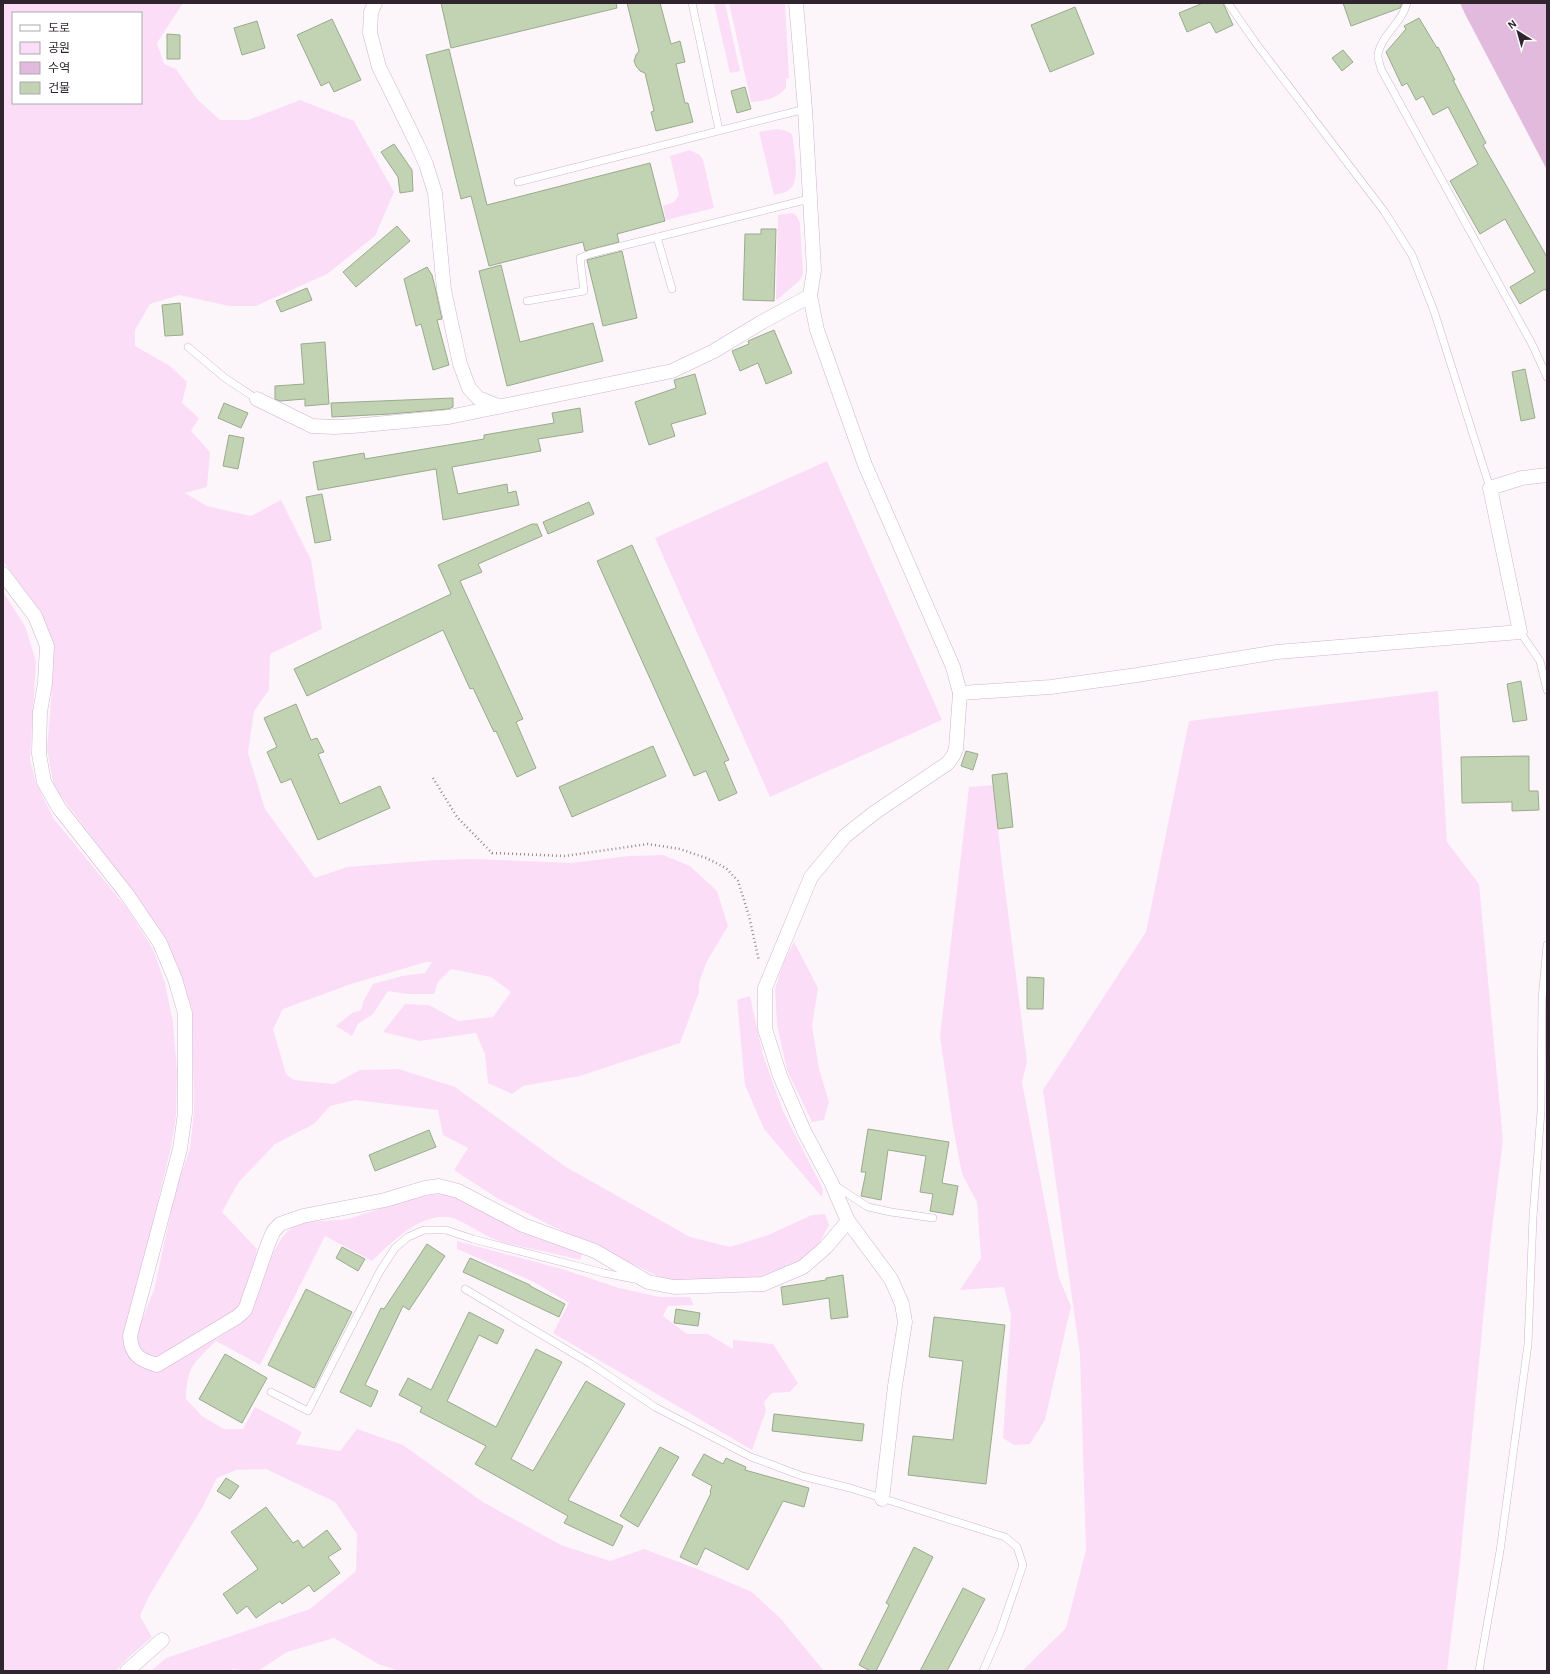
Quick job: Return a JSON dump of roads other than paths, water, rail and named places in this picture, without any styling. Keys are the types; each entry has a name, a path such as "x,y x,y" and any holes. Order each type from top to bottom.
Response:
{"street":[{"path":"375,3 371,12 370,33 379,67 426,164 435,193 444,290 460,364 469,388 473,393 478,398 498,406"},
{"path":"796,3 805,109 814,270 810,296 817,330 865,465 953,667 960,693 956,748 953,756 948,763 874,813 845,836 811,876 765,988 765,1029 780,1076 804,1131 831,1182 848,1221 891,1279 902,1304 905,1322 895,1386 882,1498"},
{"path":"258,399 312,426 334,428 449,417 672,371 714,351 762,322 810,296"},
{"path":"960,693 1059,686 1277,652 1520,632 1490,488 1522,478 1547,474"},
{"path":"3,574 35,616 47,646 45,683 40,712 39,754 44,782 59,808 126,893 160,943 175,979 185,1013 185,1114 180,1149 130,1336 131,1346 136,1355 147,1362 157,1365 237,1317 245,1310 268,1244 273,1232 280,1224 303,1216 385,1200 432,1187 450,1188 458,1191 523,1225 595,1250 648,1282 674,1287 763,1284 803,1267 826,1247 848,1221"},
{"path":"128,1671 162,1640"}],"lane":[{"path":"692,3 719,130"},
{"path":"1228,3 1255,42 1384,211 1412,255 1434,311 1490,488"},
{"path":"1408,3 1404,14 1384,39 1377,55 1381,69 1533,346 1547,377"},
{"path":"518,182 805,109"},
{"path":"527,301 584,291 580,258 590,254 809,199"},
{"path":"657,236 672,289"},
{"path":"188,346 225,378 258,399"},
{"path":"1520,632 1540,661 1547,690"},
{"path":"1480,1671 1500,1551 1528,1344 1533,1217 1542,1111 1542,999 1547,945"},
{"path":"831,1182 848,1195 868,1207 933,1218"},
{"path":"271,1392 308,1410 384,1265 395,1248 408,1237 424,1230 446,1230 473,1239 604,1273 648,1282"},
{"path":"465,1289 591,1364 655,1407 751,1457 802,1476 850,1488 1005,1537 1017,1547 1023,1565 1000,1632 984,1671"}],"water":[{"path":"1460,3 1547,3 1547,170 1465,14"}]}
